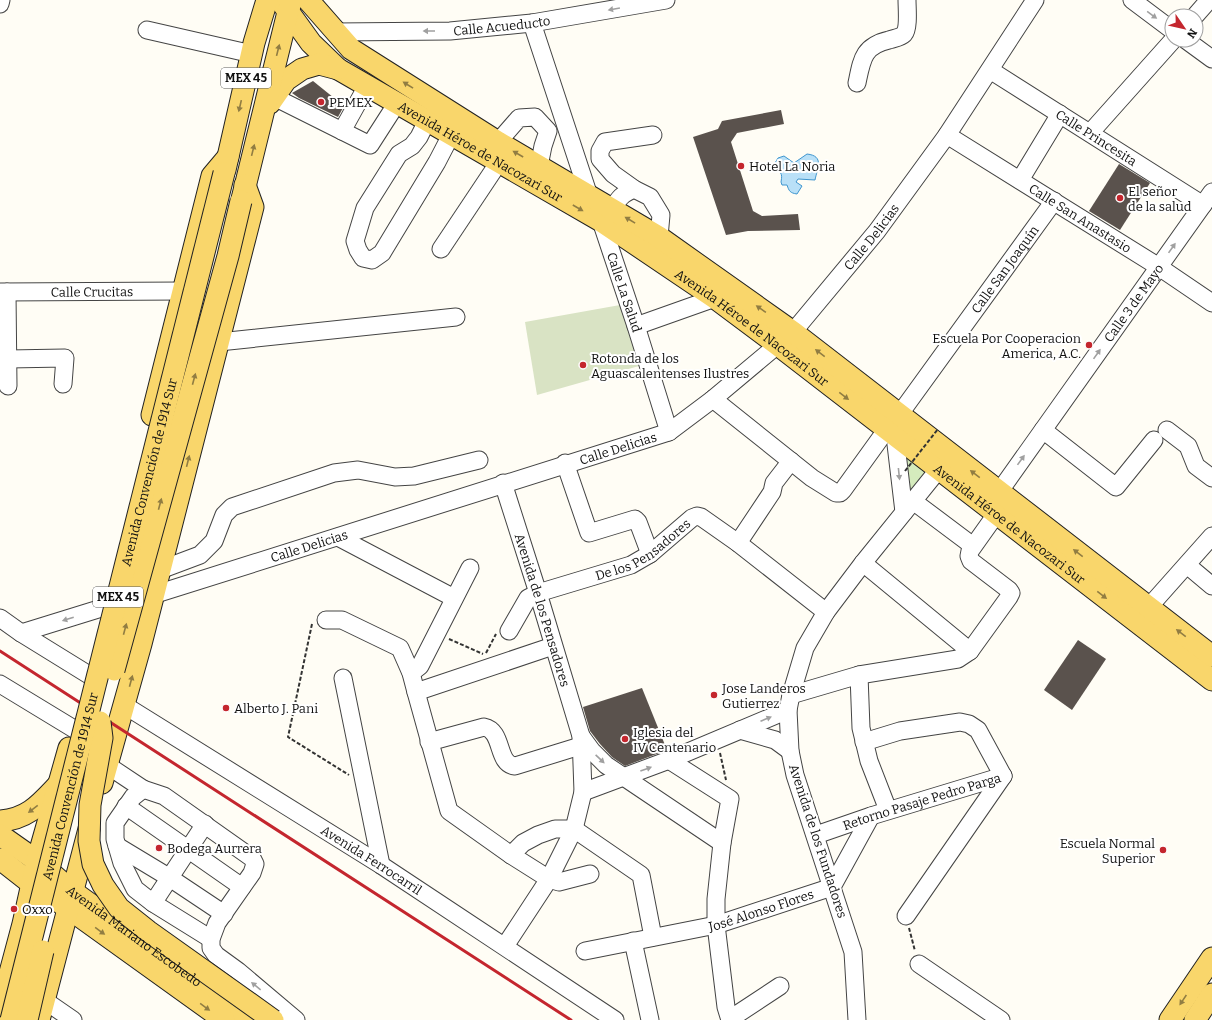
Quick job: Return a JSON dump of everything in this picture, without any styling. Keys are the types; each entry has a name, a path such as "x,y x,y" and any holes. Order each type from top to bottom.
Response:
{"main road":[{"path":"251,0 253,48"},
{"name":"Avenida Convención de 1914 Sur","path":"11,1020 226,165 253,48 267,0"},
{"name":"Avenida Héroe de Nacozari Sur","path":"308,0 351,49 499,152 607,215 658,237 894,427 939,469 1212,680"},
{"path":"327,0 335,32"},
{"name":"Avenida Héroe de Nacozari Sur","path":"287,4 311,43 338,69 451,135 539,166 589,196 607,215 715,298 785,338"},
{"name":"MEX 45","path":"272,95 287,4"},
{"path":"272,95 286,80 302,69 318,64 338,69"},
{"name":"Avenida Convención de 1914 Sur","path":"27,1020 79,798 228,256 262,115 272,95"},
{"name":"Avenida Convención de 1914 Sur","path":"0,1010 4,975 23,924 37,862 89,675 212,176 226,165"},
{"path":"39,1020 82,853 141,644 254,207 243,193"},
{"name":"Avenida Héroe de Nacozari Sur","path":"894,427 999,492 1212,656"},
{"path":"98,636 105,645 114,651 128,652 141,644"},
{"path":"100,722 102,738 90,805 89,841 93,864 103,885 119,908 148,931 274,1011"},
{"path":"74,731 86,744 91,747 114,742"},
{"path":"0,821 13,820 25,815 38,806 62,774 71,758 83,756 105,771"},
{"name":"Avenida Mariano Escobedo","path":"0,835 37,862 70,900 224,1020"},
{"path":"82,853 88,875 98,893 121,926"},
{"path":"0,860 17,887 22,902 23,924"},
{"name":"Avenida Mariano Escobedo","path":"0,860 32,884 70,900 121,926 251,1020"},
{"path":"1170,1020 1205,984 1212,958"},
{"path":"1195,1020 1212,994"}],"street":[{"path":"0,4 1,0"},
{"name":"Calle Acueducto","path":"335,32 450,31 532,23 666,0"},
{"path":"857,83 863,57 870,48 880,42 900,37 904,34 906,29 907,0"},
{"name":"Calle Delicias","path":"21,633 105,607 153,595 338,537 565,463 668,432 713,399 785,338 877,231 947,135 1035,0"},
{"path":"1132,0 1164,24"},
{"path":"1202,8 1209,0"},
{"path":"532,23 589,196"},
{"path":"147,30 253,48"},
{"path":"1090,133 1166,48"},
{"path":"1197,48 1212,59"},
{"name":"Calle Princesita","path":"990,70 1090,133 1207,198"},
{"path":"342,131 367,86"},
{"path":"272,95 370,144 397,103"},
{"path":"1020,180 1060,114"},
{"path":"441,249 518,118 535,118 548,131 539,166"},
{"path":"428,121 412,146 399,154 365,208 355,241 363,258 372,260 382,253 437,162 451,135"},
{"path":"652,135 605,142 600,151 600,160 613,174 650,198 661,215 658,237"},
{"name":"Calle San Anastasio","path":"947,135 1159,267 1212,303"},
{"path":"607,215 618,199 625,193 634,189"},
{"name":"Calle 3 de Mayo","path":"999,492 1207,198"},
{"name":"Calle San Joaquín","path":"791,461 812,478 836,493 840,493 894,427 1054,201"},
{"name":"Calle La Salud","path":"607,215 625,292 668,432"},
{"name":"Calle Crucitas","path":"3,292 183,291"},
{"path":"3,292 8,359 8,386"},
{"path":"636,326 715,298"},
{"path":"218,342 456,318"},
{"path":"8,359 65,358 63,384"},
{"path":"713,399 791,461 774,483 772,492 738,543 826,612"},
{"path":"894,427 908,507 973,546"},
{"path":"1043,430 1116,487 1160,435 1188,446 1196,466 1212,478"},
{"path":"160,570 200,555 214,541 224,515 232,507 334,473 358,470 395,477 414,476 479,460"},
{"path":"565,463 589,533 635,519 638,522 650,554"},
{"name":"Avenida de los Fundadores","path":"857,1020 853,952 816,835 795,775 790,751 789,702 805,648 826,612 863,563 939,469"},
{"name":"Avenida de los Pensadores","path":"503,483 538,593 580,741 583,792 574,829 549,879 505,946"},
{"path":"583,792 669,760 740,730 789,702 824,685 859,675 958,659 970,652 1009,597 1010,593 1009,590 971,561 969,556 973,546 997,513"},
{"name":"De los Pensadores","path":"538,593 631,565 650,554 692,518 697,516 701,517 738,543"},
{"path":"1148,608 1212,536"},
{"path":"338,537 454,598"},
{"path":"863,563 970,652"},
{"path":"1187,564 1212,586"},
{"path":"411,673 420,666 470,568"},
{"path":"504,630 528,598 538,593"},
{"path":"0,618 21,633 89,675"},
{"path":"326,620 342,620 400,648 411,673 449,811 511,855 549,879 559,882 590,874"},
{"path":"416,692 553,646"},
{"path":"859,675 863,735 869,761 888,810"},
{"path":"343,678 381,865"},
{"path":"0,684 74,731"},
{"name":"Avenida Ferrocarril","path":"124,705 381,865 615,1020"},
{"name":"Retorno Pasaje Pedro Parga","path":"816,835 888,810 1003,776 978,730 969,724 960,722 863,735"},
{"path":"430,742 484,726 495,733 506,761 510,765 515,766 580,741"},
{"path":"740,730 775,740 790,751"},
{"name":"Avenida de los Pensadores","path":"580,741 606,765 722,843"},
{"path":"669,760 730,799 722,843 716,899 716,925 726,1007 730,1020 780,986"},
{"path":"105,771 143,789 164,796 252,858 255,864 252,872 217,923 211,939 212,948 216,955 238,971 274,1011 296,1020"},
{"path":"906,916 1003,776"},
{"path":"143,789 133,797 115,823 115,839 122,863 135,889 154,903 211,939"},
{"path":"126,806 242,887"},
{"path":"832,887 871,816"},
{"path":"154,903 205,824"},
{"path":"511,855 523,842 538,835 555,829 574,829 641,875 653,937"},
{"path":"117,846 170,878 224,914"},
{"name":"José Alonso Flores","path":"585,951 716,925 832,887"},
{"path":"633,941 650,1020"},
{"path":"918,964 1001,1020"},
{"path":"44,1000 73,1020"},
{"path":"274,1011 306,1020"}],"path":[{"path":"905,471 938,429"},
{"path":"326,620 312,622 288,738 365,785"},
{"path":"437,634 485,655 504,630"},
{"path":"718,739 730,799"},
{"path":"906,916 918,964"}],"green space":[{"path":"620,305 639,366 537,395 525,322"},
{"path":"902,453 931,473 906,504"}],"water":[{"path":"807,154 813,155 818,160 815,180 798,179 796,182 802,186 797,194 793,193 789,190 787,185 782,185 781,174 775,167 775,163 778,158 784,156 794,163"}],"building":[{"name":"PEMEX","path":"313,81 344,106 338,117 292,93"},
{"path":"781,110 784,124 737,133 731,142 753,211 762,216 798,214 800,230 748,231 726,235 693,137 718,129 722,121"},
{"path":"1119,164 1150,183 1120,230 1089,211"},
{"path":"1078,640 1106,659 1072,710 1044,690"},
{"name":"Iglesia del IV Centenario","path":"642,688 667,750 625,766 612,757 590,731 583,707"}],"railway":[{"path":"0,651 571,1020"}],"place":[{"name":"PEMEX","path":"321,102"},
{"name":"Hotel La Noria","path":"741,166"},
{"name":"El señor de la salud","path":"1120,198"},
{"name":"Escuela Por Cooperacion America, A.C.","path":"1089,345"},
{"name":"Rotonda de los Aguascalentenses Ilustres","path":"583,365"},
{"name":"Jose Landeros Gutierrez","path":"714,695"},
{"name":"Alberto J. Pani","path":"226,708"},
{"name":"Iglesia del IV Centenario","path":"625,739"},
{"name":"Bodega Aurrera","path":"159,848"},
{"name":"Escuela Normal Superior","path":"1163,850"},
{"name":"Oxxo","path":"14,909"}]}
